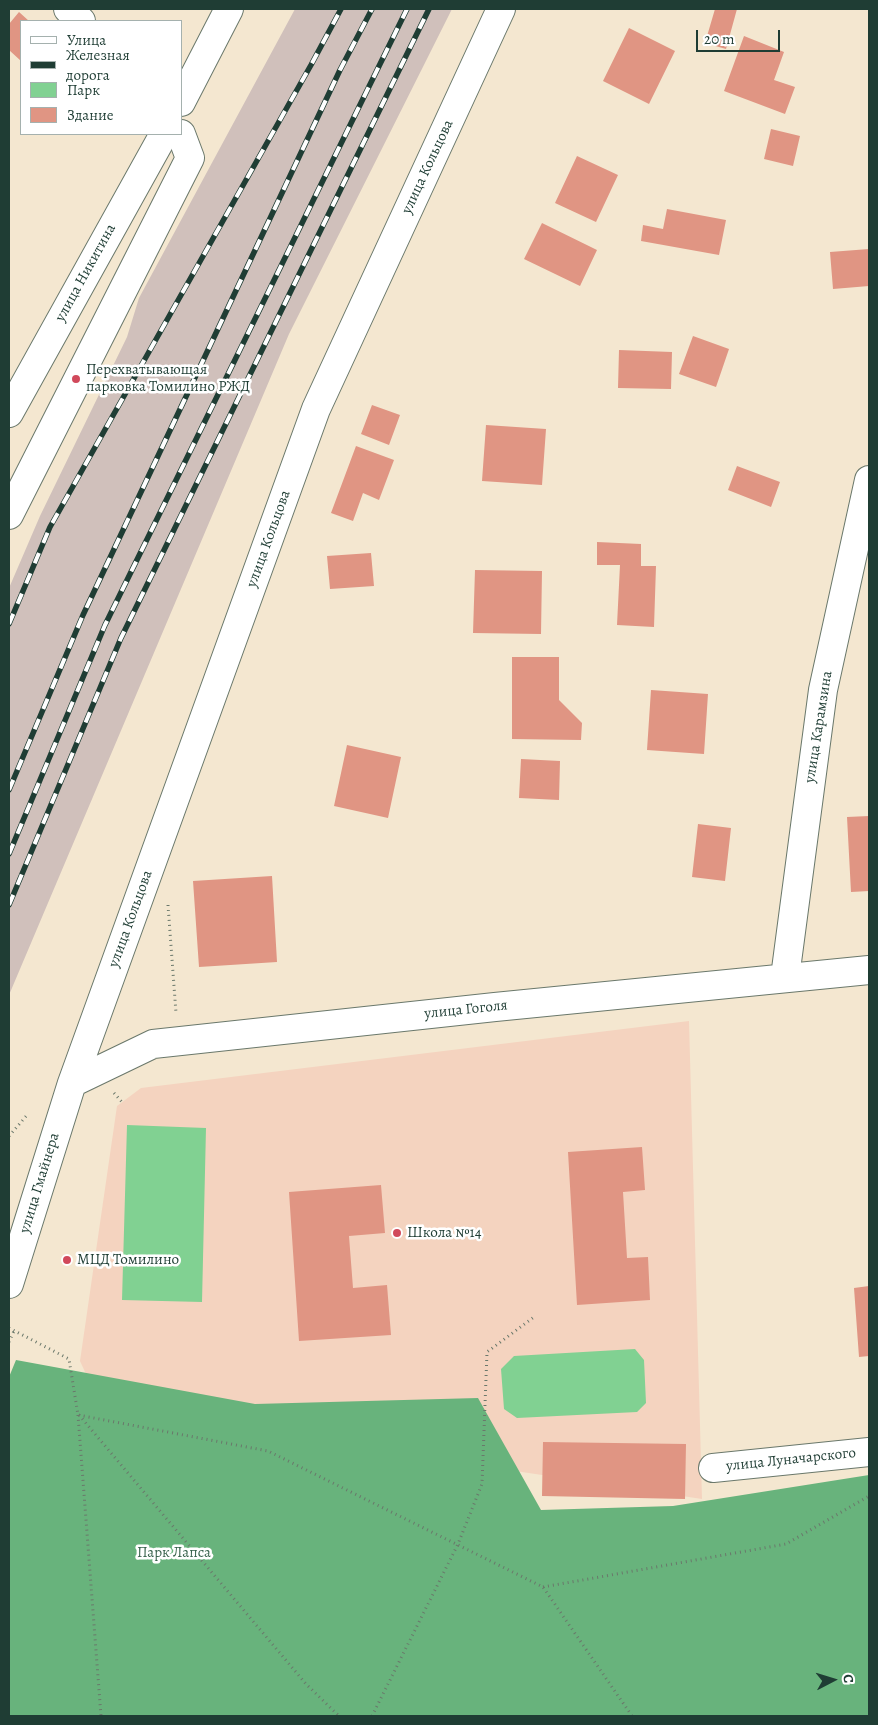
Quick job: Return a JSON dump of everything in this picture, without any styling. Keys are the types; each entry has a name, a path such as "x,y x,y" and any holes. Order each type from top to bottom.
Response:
{"street":[{"path":"68,9 80,20"},
{"path":"182,100 229,9"},
{"name":"улица Кольцова","path":"72,1083 316,409 501,9"},
{"name":"улица Никитина","path":"9,413 163,135"},
{"path":"9,514 190,158 181,135"},
{"name":"улица Карамзина","path":"785,977 823,690 869,480"},
{"name":"улица Гоголя","path":"72,1083 153,1044 785,977 869,970"},
{"name":"улица Гмайнера","path":"9,1284 72,1083"},
{"name":"улица Луначарского","path":"713,1468 869,1452"}],"path":[{"path":"168,900 177,1017"},
{"path":"9,1136 28,1114"},
{"path":"372,1716 458,1544 482,1484 487,1352 534,1317"},
{"path":"9,1328 69,1359 78,1414 101,1716"},
{"path":"9,1342 14,1331"},
{"path":"78,1414 268,1451 543,1587 632,1716"},
{"path":"78,1414 306,1684 340,1716"},
{"path":"543,1587 786,1544 869,1496"}],"shaded area":[{"path":"295,9 452,9 289,334 9,995 9,588 40,516 127,337 139,298"},
{"name":"Школа №14","path":"689,1021 702,1499 102,1409 80,1361 117,1106 141,1088"}],"green space":[{"path":"127,1125 206,1128 202,1302 122,1300"},
{"path":"635,1349 644,1360 646,1403 637,1412 517,1418 504,1409 501,1369 514,1356"},
{"name":"Парк Лапса","path":"16,1360 255,1404 478,1398 541,1510 673,1506 869,1475 869,1716 9,1716 9,1377"}],"building":[{"path":"715,9 737,9 726,49 705,43"},
{"path":"19,12 28,20 20,20 20,60 9,50 9,24"},
{"path":"629,28 675,51 649,104 603,81"},
{"path":"744,36 784,52 774,80 795,87 785,114 724,91"},
{"path":"771,129 800,136 793,166 764,159"},
{"path":"577,156 618,175 596,222 555,203"},
{"path":"667,209 726,220 719,255 641,241 643,225 663,229"},
{"path":"542,223 597,250 580,286 524,259"},
{"path":"869,249 869,286 833,289 830,252"},
{"path":"693,336 729,349 716,387 679,374"},
{"path":"619,350 672,352 671,389 618,388"},
{"path":"372,405 400,415 389,445 361,434"},
{"path":"486,425 546,429 542,485 482,481"},
{"path":"356,446 394,460 379,500 363,493 353,521 331,513"},
{"path":"737,466 780,482 771,507 728,490"},
{"path":"597,542 641,544 641,566 656,566 654,627 617,625 620,565 597,565"},
{"path":"371,553 374,586 330,589 327,556"},
{"path":"475,570 542,571 541,634 473,633"},
{"path":"512,657 559,657 559,700 582,723 581,740 512,739"},
{"path":"651,690 708,694 704,754 647,750"},
{"path":"347,745 401,757 388,818 334,806"},
{"path":"521,759 560,761 559,800 519,798"},
{"path":"869,816 869,891 851,892 847,817"},
{"path":"698,824 731,828 725,881 692,877"},
{"path":"272,876 277,962 199,967 193,881"},
{"path":"642,1147 645,1190 623,1192 627,1258 648,1257 650,1300 577,1305 568,1152"},
{"path":"381,1185 385,1233 349,1236 353,1288 387,1285 391,1335 299,1341 289,1192"},
{"path":"869,1286 869,1356 859,1357 854,1288"},
{"path":"543,1442 686,1444 685,1499 542,1496"}],"railway":[{"path":"9,624 50,527 341,9"},
{"path":"9,790 83,615 340,70 372,9"},
{"path":"9,854 105,625 407,9"},
{"path":"9,905 121,638 429,9"}],"place":[{"name":"Перехватывающая парковка Томилино РЖД","path":"76,379"},
{"name":"Школа №14","path":"397,1233"},
{"name":"МЦД Томилино","path":"67,1260"}]}
